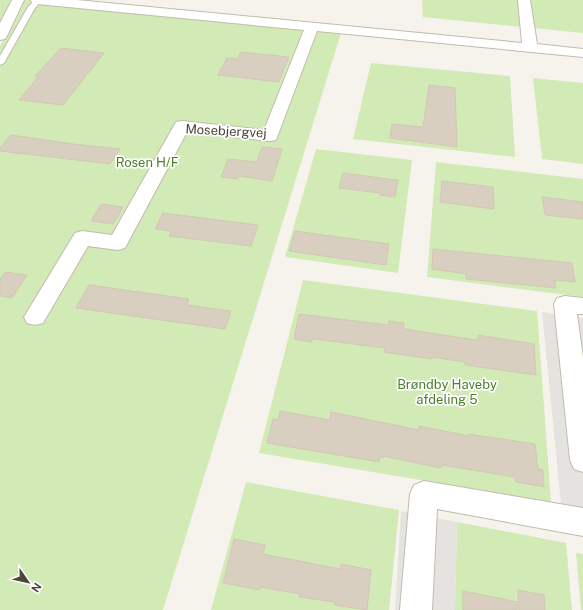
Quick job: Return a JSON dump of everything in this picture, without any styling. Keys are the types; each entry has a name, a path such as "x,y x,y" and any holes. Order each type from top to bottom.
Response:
{"street":[{"path":"0,36 18,0"},
{"path":"38,0 583,53"},
{"path":"137,9 149,0"},
{"path":"524,0 530,48"},
{"name":"Mosebjergvej","path":"35,317 82,238 118,243 182,126 270,136 312,27"},
{"path":"583,306 565,304 583,460"},
{"path":"416,610 424,494 583,522"}],"lane":[{"path":"0,63 38,0"}],"green space":[{"name":"Rosen H/F","path":"0,0 33,0 341,33 163,610 0,610 0,46 21,10 18,11 0,41"},
{"path":"422,0 583,0 583,33 423,17"},
{"path":"371,63 510,76 515,157 353,139"},
{"path":"533,78 583,83 583,164 542,159"},
{"path":"316,149 412,160 398,273 285,257"},
{"path":"436,162 583,179 583,297 427,277"},
{"name":"Brøndby Haveby afdeling 5","path":"303,280 537,311 551,502 259,453"},
{"path":"246,482 399,510 389,610 211,610"},
{"path":"457,522 566,543 572,610 455,610"},
{"path":"576,553 583,554 583,610 581,610"}],"shaded area":[{"path":"542,312 583,318 583,508 561,504"},
{"path":"401,511 457,522 455,610 395,610"}],"building":[{"path":"61,48 104,53 63,105 19,100 38,77 35,76"},
{"path":"241,52 289,57 279,82 218,75 227,58 237,59"},
{"path":"429,85 455,88 457,147 390,138 392,124 423,127"},
{"path":"11,135 120,149 110,164 0,151 0,148"},
{"path":"262,147 282,149 272,181 239,176 237,179 221,177 228,159 257,162"},
{"path":"343,173 398,180 395,197 380,195 380,193 339,188"},
{"path":"442,181 493,187 494,209 440,202"},
{"path":"542,197 583,202 583,219 545,215"},
{"path":"101,204 123,207 113,224 91,221"},
{"path":"163,213 258,225 251,246 169,236 171,231 155,229"},
{"path":"295,231 389,244 386,265 289,251"},
{"path":"433,249 572,263 575,282 555,280 556,288 466,279 466,274 432,269"},
{"path":"5,272 27,275 12,298 0,296 0,279"},
{"path":"89,285 189,299 187,305 231,311 225,329 76,308"},
{"path":"299,314 388,325 389,321 404,323 404,329 476,340 478,339 478,335 534,344 536,375 465,365 465,362 432,357 432,359 384,352 385,348 312,339 312,342 294,339"},
{"path":"280,411 330,420 331,412 419,430 419,426 469,436 469,434 535,444 538,469 543,470 544,487 516,482 515,477 442,465 441,468 383,456 383,458 380,457 379,462 267,443 273,419 278,420"},
{"path":"234,539 265,545 263,554 340,569 341,564 371,570 367,610 335,605 335,602 299,597 300,594 260,587 260,590 223,583"},
{"path":"518,590 544,595 545,610 519,610"},
{"path":"463,591 518,602 517,610 463,610"}]}
